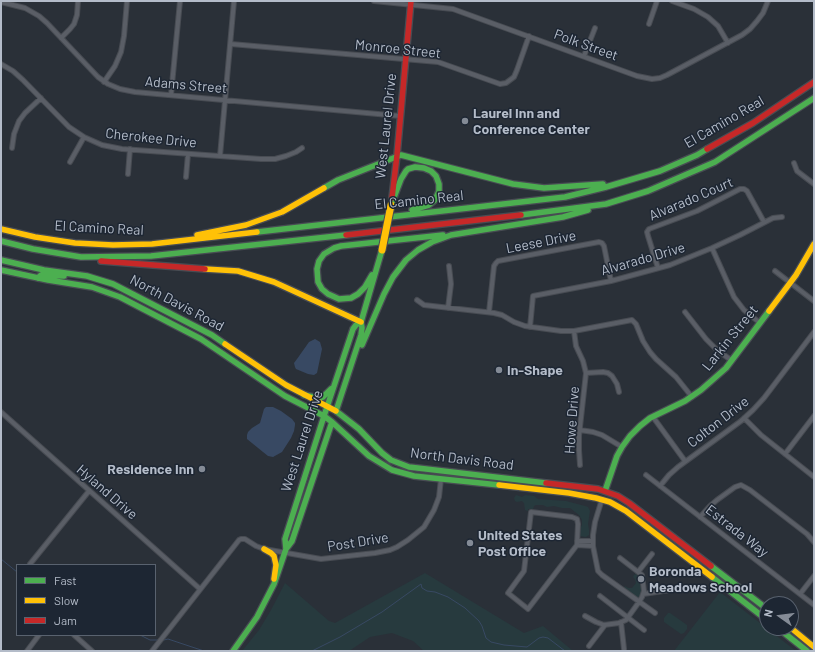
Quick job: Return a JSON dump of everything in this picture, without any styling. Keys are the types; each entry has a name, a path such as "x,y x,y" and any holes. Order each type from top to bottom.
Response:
{"main road":[{"name":"West Laurel Drive","path":"336,411 361,334 362,328 360,322 382,250 398,155 400,116 411,3"},
{"name":"El Camino Real","path":"1,229 35,237 75,243 113,245 152,244 565,197 660,171 696,155 753,123 814,82"},
{"name":"El Camino Real","path":"1,241 33,249 81,257 151,256 515,216 606,204 648,191 715,162 814,98"},
{"path":"180,241 194,235 246,225 282,212 338,180 398,155 513,184 544,188 587,186 633,179"},
{"path":"376,218 429,205 435,200 439,191 440,184 436,176 431,171 424,168 415,167 408,169 401,179 390,205"},
{"path":"349,373 392,277 406,260 418,250 432,242 451,235 563,217 606,204"},
{"path":"379,260 365,287 351,298 344,299 331,296 322,289 318,282 317,269 319,261 324,254 334,248 465,233"},
{"name":"Larkin Street","path":"605,491 622,446 636,429 653,417 692,396 708,385 726,368 799,271 814,244"},
{"path":"81,257 113,262 184,268 238,270 274,282 360,322"},
{"name":"North Davis Road","path":"1,260 37,269 92,278 113,284 212,335 286,385 304,396 336,411 359,429 382,453 398,463 410,467 598,489 618,496 630,503 759,603"},
{"name":"North Davis Road","path":"1,270 92,287 120,297 201,339 285,396 324,416 369,456 392,470 414,476 569,493 614,504 626,511 759,614"},
{"path":"38,278 41,275 76,275"},
{"name":"West Laurel Drive","path":"286,551 285,539 324,416 353,329 356,324 360,322"},
{"path":"304,396 319,398 323,397 334,386"},
{"name":"West Laurel Drive","path":"286,551 292,541 332,422"},
{"path":"264,549 273,555 275,562 270,594"},
{"path":"233,651 252,625 270,594 286,551"},
{"path":"799,635 814,647"},
{"path":"788,636 807,651"}],"street":[{"path":"61,38 70,29 75,21 78,1"},
{"path":"104,82 115,66 121,52 127,1"},
{"path":"171,95 180,1"},
{"path":"220,156 234,1"},
{"name":"Polk Street","path":"374,1 411,3 453,9 644,78 654,79 667,76 742,35 753,26 763,13 768,1"},
{"path":"649,24 657,1"},
{"path":"672,1 698,10 708,16 718,26 728,43"},
{"name":"Adams Street","path":"1,2 9,2 20,6 43,19 104,82 124,90 400,116"},
{"path":"584,56 595,28"},
{"name":"Monroe Street","path":"230,44 442,63 492,82 504,84 509,82 514,77 529,36"},
{"name":"Cherokee Drive","path":"1,64 19,75 64,123 84,137 102,145 115,148 261,159 271,159 293,154 302,148"},
{"path":"12,148 14,134 19,121 41,98"},
{"path":"70,162 84,137"},
{"path":"128,174 130,149"},
{"path":"186,177 188,154"},
{"path":"794,163 797,171 814,184"},
{"name":"Alvarado Court","path":"658,268 647,234 649,229 652,227 697,210 742,189 747,191 764,222"},
{"name":"Alvarado Drive","path":"530,327 533,296 611,281 658,268 712,248 775,217 782,217"},
{"name":"Leese Drive","path":"489,312 494,266 500,261 601,243 604,246 611,281"},
{"path":"712,248 734,297 744,310 760,322"},
{"path":"448,308 451,284 449,266"},
{"path":"775,272 814,301"},
{"path":"417,300 424,305 489,312 502,315 518,324 562,331 574,331 629,320 634,321 650,352 679,380 692,396"},
{"path":"685,312 710,343 731,360"},
{"name":"Howe Drive","path":"574,331 576,346 583,361 586,373 580,430 580,465"},
{"name":"Colton Drive","path":"660,486 671,473 685,461 744,418 759,404 814,332"},
{"path":"586,373 608,373 617,384 619,392"},
{"name":"Hyland Drive","path":"1,412 200,589"},
{"path":"784,454 814,416"},
{"path":"653,417 685,461"},
{"path":"744,418 757,432 814,477"},
{"path":"580,430 602,435 622,446"},
{"name":"Estrada Way","path":"646,475 814,605"},
{"name":"Post Drive","path":"200,589 239,540 242,539 245,539 264,549 286,551 321,559 382,552 397,547 413,537 424,527 434,510 439,497 441,479"},
{"path":"700,517 717,500 735,487 741,485 745,486 810,536 814,542"},
{"path":"30,564 89,491"},
{"name":"Larkin Street","path":"605,491 595,522 593,543 598,571 639,602"},
{"path":"531,512 575,518 578,522 577,543 528,609 508,593 524,571 531,512"},
{"path":"577,543 593,543"},
{"path":"638,572 652,554"},
{"path":"585,616 605,625 621,622 626,620 639,602 644,591 642,575 620,558"},
{"path":"800,594 814,576"},
{"path":"152,651 200,589"},
{"path":"643,594 670,590"},
{"path":"600,596 644,630"},
{"path":"639,602 655,613"},
{"path":"621,622 624,649"},
{"path":"589,646 605,625"},
{"path":"27,651 38,636"},
{"path":"75,636 92,651"}],"green space":[{"path":"516,495 522,497 525,495 534,496 538,499 566,501 588,507 590,511 588,524 589,535 586,537 580,536 582,520 579,515 570,508 536,505 533,509 528,509 528,511 525,510 524,503 522,501 515,501 514,498"},
{"path":"651,524 759,606 759,610 649,526"},
{"path":"425,573 524,633 543,626 573,651 424,651 413,641 392,633 370,637 349,651 242,651 259,630 285,583 329,621 335,623"},
{"path":"636,574 641,587 641,596 638,598 624,588 625,586 632,588 636,583 633,577"},
{"path":"720,592 759,622 759,636 777,636 796,651 674,651"},
{"path":"668,613 687,625 687,629 684,633 681,634 664,622 664,618"}],"water":[{"path":"315,339 320,342 322,349 317,373 314,375 296,369 294,363 309,342"},
{"path":"266,407 273,407 281,411 295,423 291,438 282,452 273,457 268,456 247,439 248,432 260,423"}],"waterway":[{"path":"1,559 16,571"},
{"path":"312,651 340,637 382,612 421,584 422,588 427,591 435,592 448,597 465,608 479,621 486,638 491,642 527,647 539,638 543,637 548,638 565,651"},
{"path":"142,636 150,640 159,640"},
{"path":"164,640 168,639 204,651"}],"traffic: fast":[{"path":"521,215 606,204 648,191 715,162 814,98"},
{"path":"257,232 565,197 660,171 707,149"},
{"path":"324,188 338,180 401,155 513,184 544,188 603,184"},
{"path":"391,205 401,179 406,171 415,167 424,168 431,171 436,176 439,184 439,191 435,200 429,205 412,210"},
{"path":"362,345 393,277 406,260 418,250 432,242 451,235 563,217 588,210"},
{"path":"1,241 33,249 81,257 151,256 346,235"},
{"path":"372,275 365,287 358,294 351,298 339,299 328,294 322,289 318,282 317,269 319,261 324,254 341,246 443,235"},
{"path":"382,250 361,322 361,335 336,411 359,429 382,453 391,460 409,467 546,483"},
{"path":"1,260 44,270 87,276 113,284 212,335 225,344"},
{"path":"1,270 92,287 120,297 201,339 285,396 324,416 285,539 286,549"},
{"path":"38,278 41,275 64,276"},
{"path":"605,491 617,456 630,436 650,418 685,401 701,390 726,368 769,311"},
{"path":"361,322 353,329 324,416 369,456 392,470 414,476 499,485"},
{"path":"304,395 319,398 323,397 331,389"},
{"path":"233,651 257,617 274,584 286,549 292,541 332,422"},
{"path":"711,566 759,603"},
{"path":"712,577 759,614"},
{"path":"788,636 807,651"}],"traffic: slow":[{"path":"197,235 246,225 282,212 324,188"},
{"path":"382,250 391,205"},
{"path":"1,229 35,237 75,243 113,245 152,244 257,232"},
{"path":"769,311 796,275 814,244"},
{"path":"205,269 238,271 274,282 361,322"},
{"path":"225,344 286,385 336,411"},
{"path":"499,485 569,493 610,502 626,511 712,577"},
{"path":"264,549 274,556 276,565 274,579"},
{"path":"799,635 814,647"}],"traffic: jam":[{"path":"392,198 411,1"},
{"path":"707,149 753,123 814,82"},
{"path":"346,235 521,215"},
{"path":"101,261 205,269"},
{"path":"546,483 598,489 618,496 711,566"}],"place":[{"name":"Laurel Inn and Conference Center","path":"465,121"},
{"name":"In-Shape","path":"499,370"},
{"name":"Residence Inn","path":"202,469"},
{"name":"United States Post Office","path":"470,543"},
{"name":"Boronda Meadows School","path":"641,579"}]}
